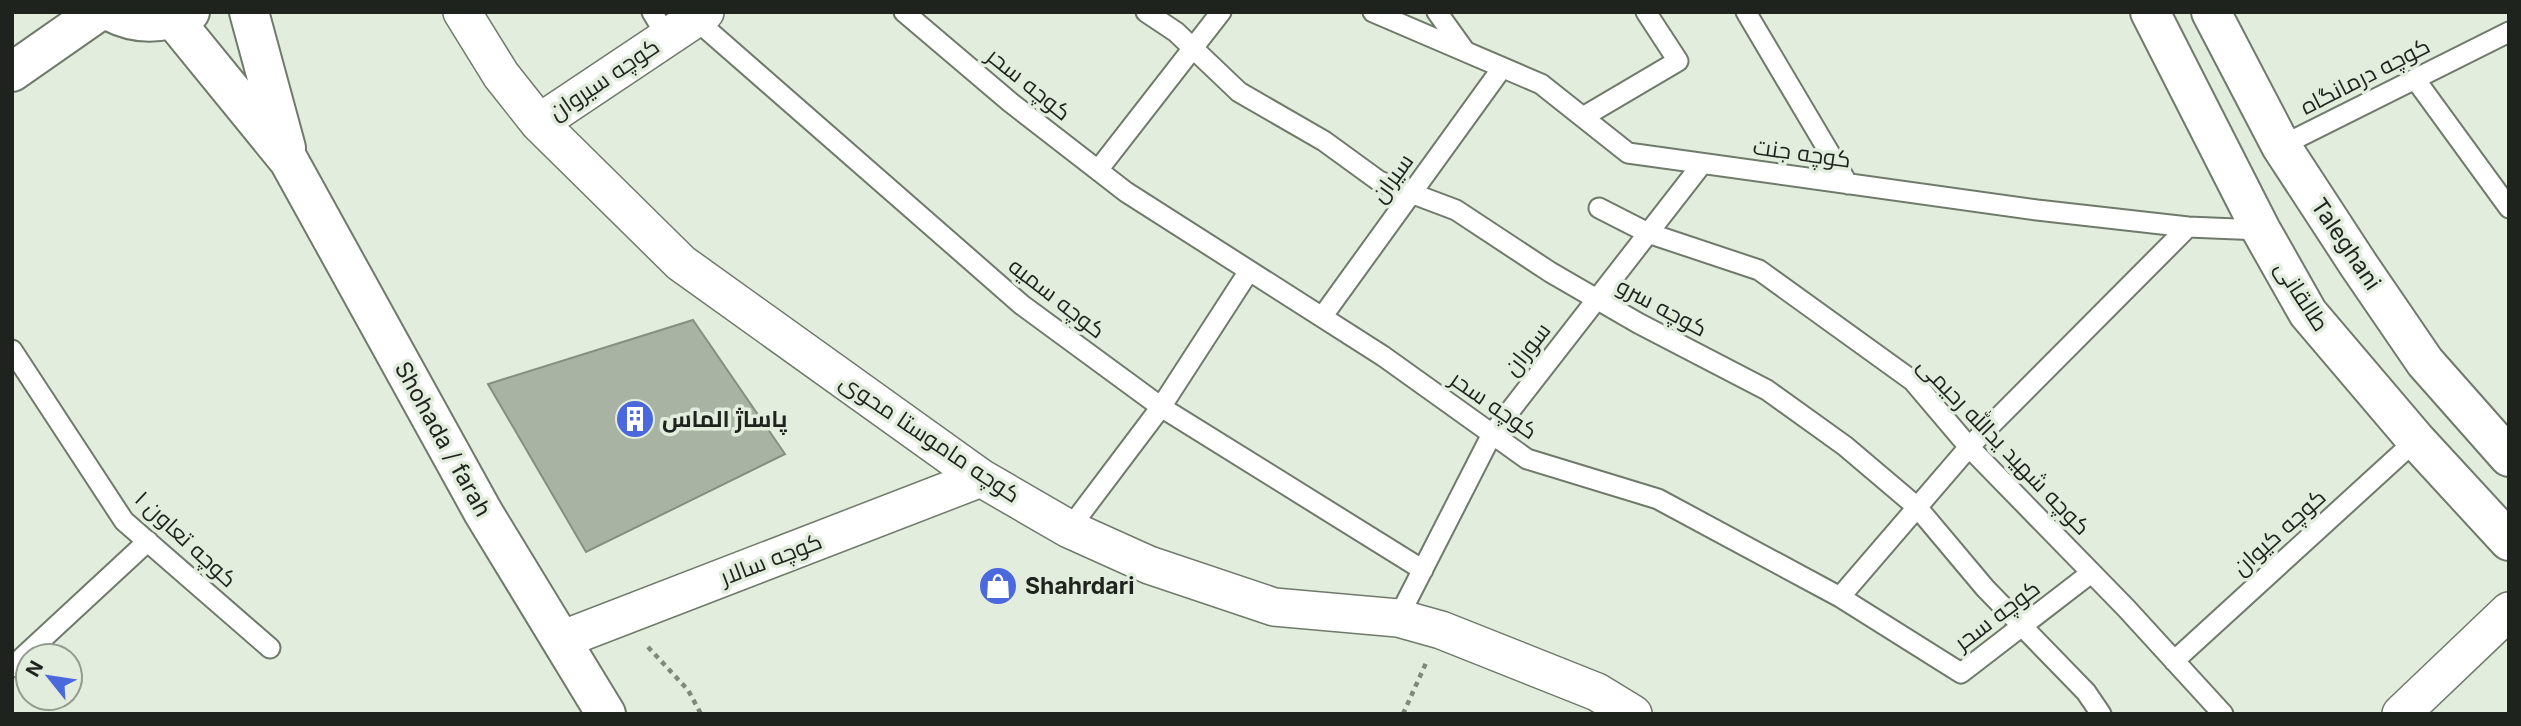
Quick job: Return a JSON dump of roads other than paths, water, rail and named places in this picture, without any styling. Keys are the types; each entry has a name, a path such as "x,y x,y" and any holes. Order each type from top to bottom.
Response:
{"main road":[{"path":"12,72 99,12"},
{"path":"111,12 138,22 182,16 289,160"},
{"path":"249,12 289,160"},
{"name":"طالقانی","path":"2150,12 2261,230 2308,313 2416,440 2509,541"},
{"name":"Taleghani","path":"2211,12 2281,146 2425,362 2509,457"},
{"name":"Shohada / farah","path":"289,160 483,512 606,714"}],"street":[{"name":"کوچه ماموستا محوی","path":"462,12 501,75 539,123 681,263 981,478 1069,529 1149,565 1274,607 1398,618 1441,630 1597,692 1633,714"},
{"name":"کوچه سیروان","path":"539,123 680,20"},
{"name":"کوچه سالار","path":"561,640 981,478"},
{"path":"2401,714 2509,611"}],"lane":[{"name":"کوچه سحر","path":"905,12 1010,102 1126,192 1383,356 1527,459 1658,499 1840,597 1961,673 2091,573"},
{"name":"کوچه سرو","path":"1146,12 1176,32 1239,92 1324,141 1379,181 1456,210 1550,272 1768,390 1845,446 1917,507 1985,588 2086,692 2101,714"},
{"path":"1098,170 1221,12"},
{"name":"کوچه جنت","path":"1373,12 1541,84 1628,153 2037,210 2188,227 2261,230"},
{"path":"1437,12 1466,52"},
{"path":"1583,117 1678,61 1646,12"},
{"path":"1746,12 1848,184"},
{"name":"کوچه سمیه","path":"680,20 1022,305 1161,407 1423,570"},
{"name":"کوچه درمانگاه","path":"2281,146 2509,32"},
{"name":"سیران","path":"1322,317 1502,68"},
{"path":"2415,79 2509,208"},
{"name":"سوران","path":"1398,618 1492,434 1702,164"},
{"name":"کوچه شهید یدالله رحیمی","path":"1600,208 1647,233 1759,270 1913,381 1969,447 2223,714"},
{"path":"1840,597 1969,447 2188,227"},
{"path":"1069,529 1161,407 1249,271"},
{"name":"کوچه تعاون ۱","path":"14,357 124,521 270,648"},
{"name":"کوچه کیوان","path":"2174,661 2416,440"},
{"path":"12,667 148,541"}],"place":[{"name":"پاساژ الماس","path":"635,419"},
{"name":"Shahrdari","path":"998,586"}]}
